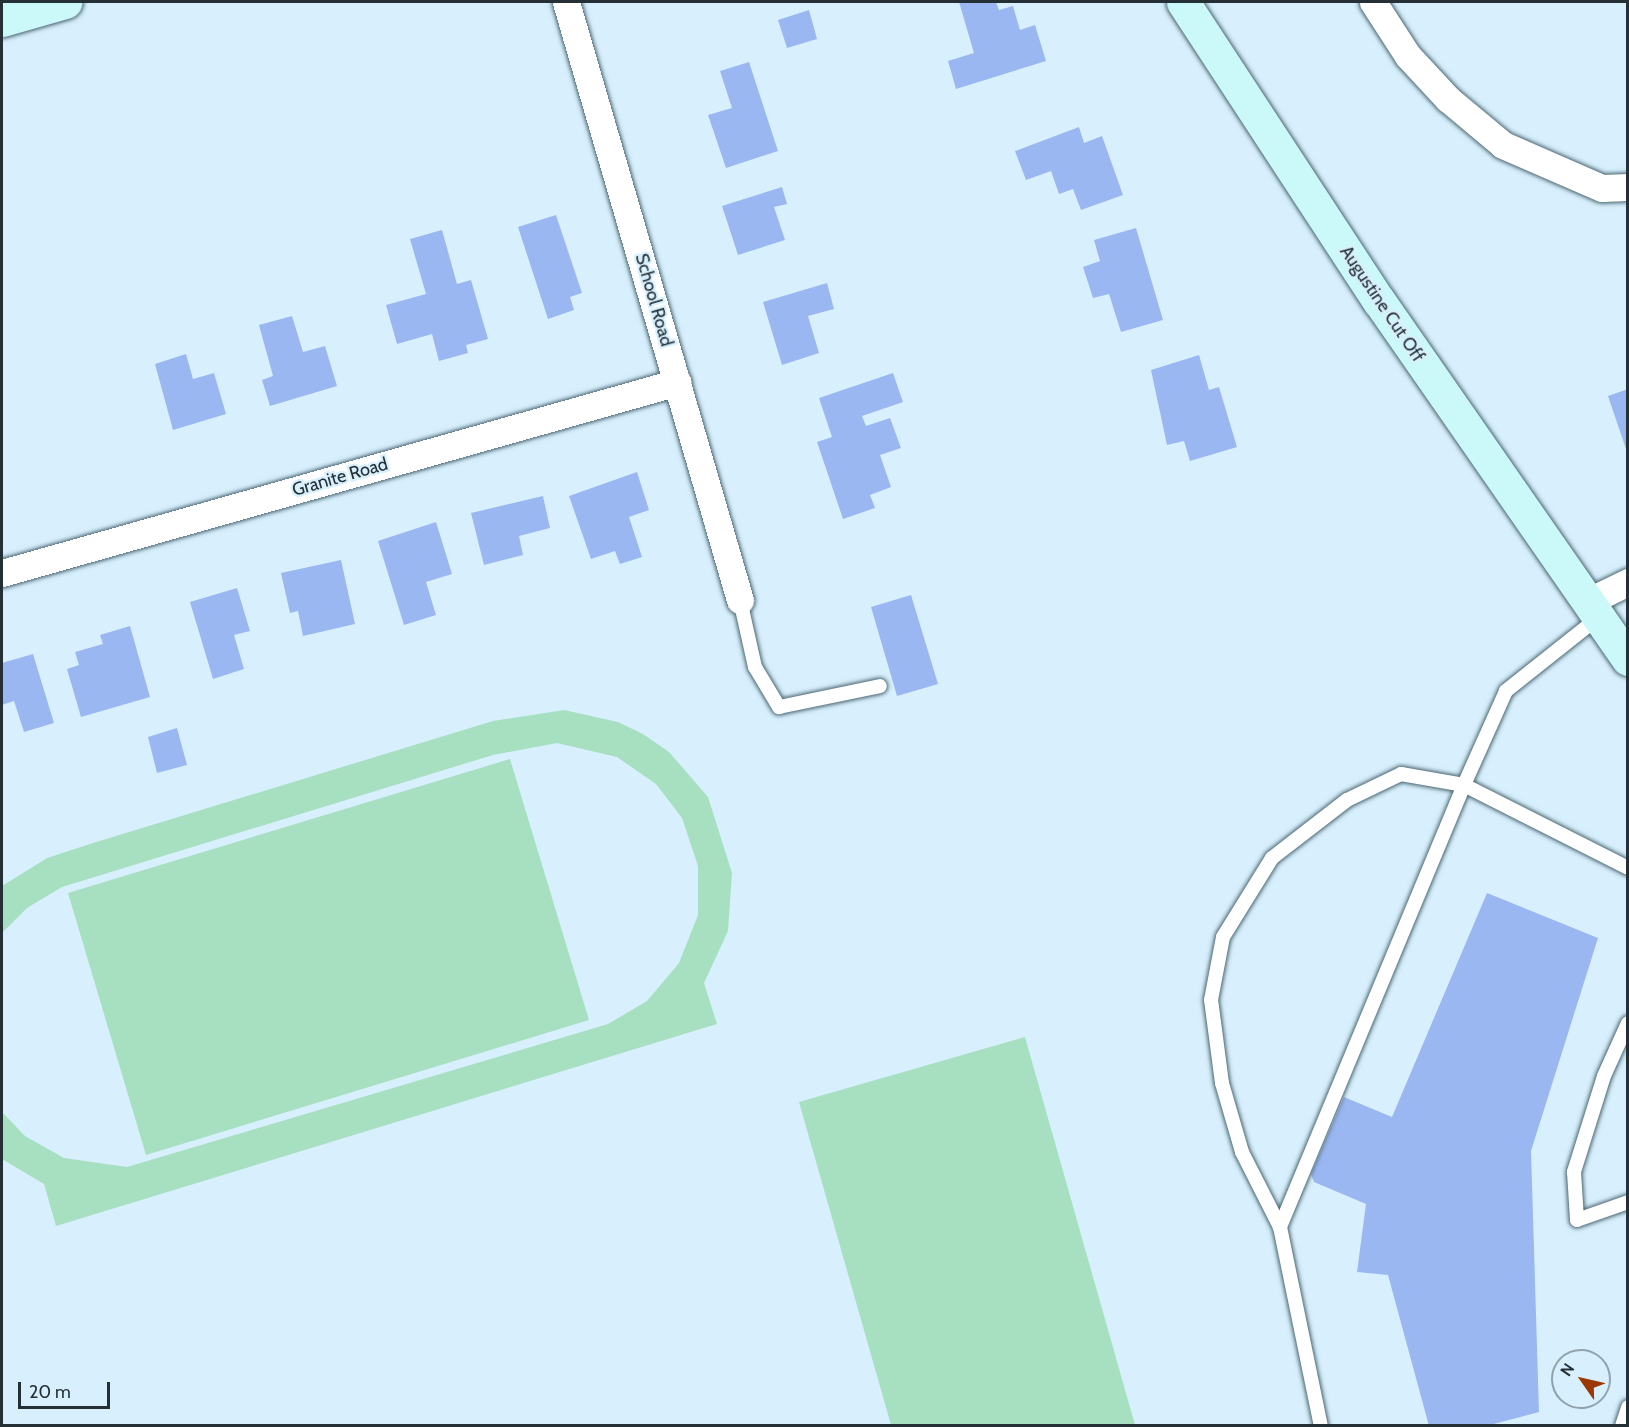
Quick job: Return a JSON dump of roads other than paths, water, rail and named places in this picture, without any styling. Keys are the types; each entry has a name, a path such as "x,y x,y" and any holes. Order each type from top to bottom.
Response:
{"street":[{"path":"2,20 65,2"},
{"name":"School Road","path":"566,2 740,600"},
{"name":"Augustine Cut Off","path":"1183,2 1379,301 1628,659"},
{"path":"1373,2 1408,56 1448,99 1503,145 1602,188 1628,187"},
{"name":"Granite Road","path":"2,573 678,382"},
{"path":"1593,610 1628,582"}],"lane":[{"path":"740,600 755,667 778,707 880,686"},
{"path":"1280,1227 1464,785 1506,691 1593,610"},
{"path":"1321,1425 1280,1227 1242,1152 1222,1083 1211,1000 1223,937 1272,858 1347,800 1401,774 1464,785 1628,868"},
{"path":"1627,1024 1628,1029"},
{"path":"1627,1024 1604,1076 1574,1172 1578,1220 1628,1203"},
{"path":"1622,1425 1628,1407"}]}
